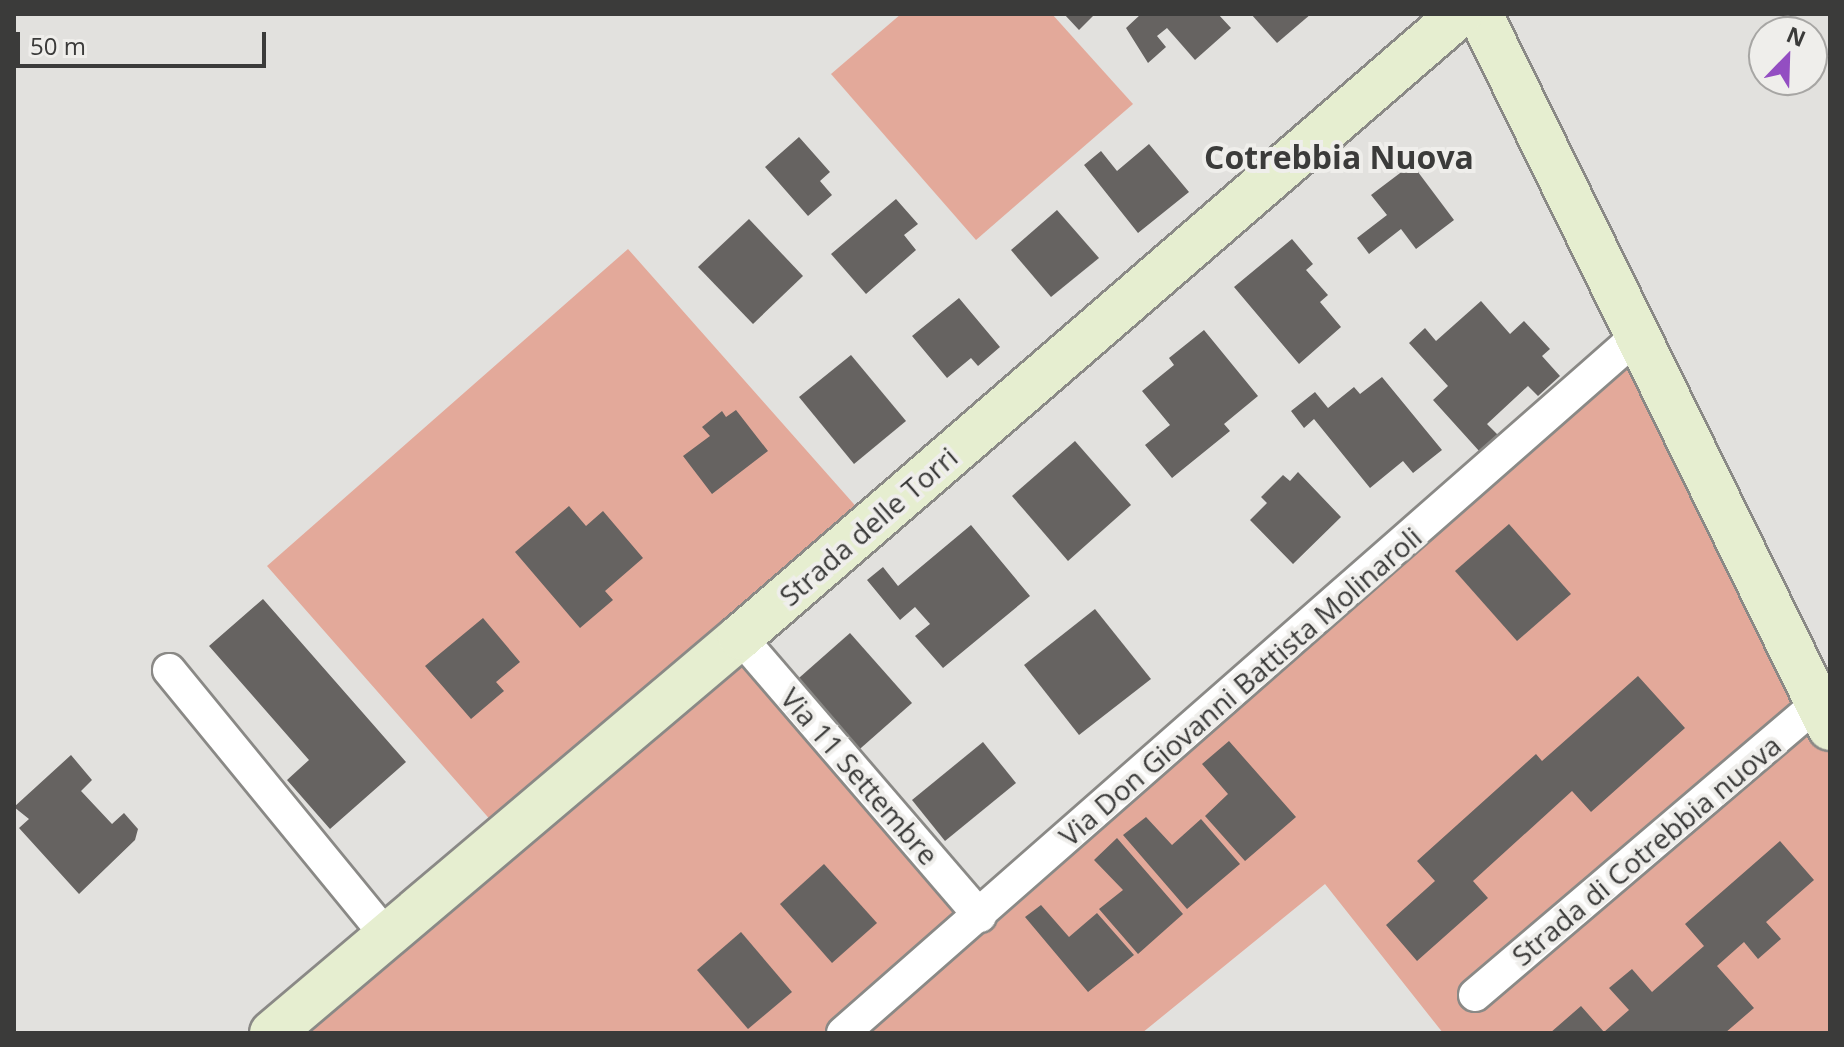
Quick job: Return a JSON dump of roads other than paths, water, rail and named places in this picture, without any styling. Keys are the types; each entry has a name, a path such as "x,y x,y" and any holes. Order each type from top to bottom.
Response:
{"street":[{"name":"Strada delle Torri","path":"272,1033 740,637 1460,14"},
{"path":"1480,14 1823,717"},
{"name":"Via Don Giovanni Battista Molinaroli","path":"843,1033 980,916 1636,337"},
{"name":"Via 11 Settembre","path":"740,637 980,916"},
{"path":"169,670 386,935"},
{"name":"Strada di Cotrebbia nuova","path":"1475,995 1823,717"}],"district":[{"name":"Cotrebbia Nuova","path":"1339,157"}]}
